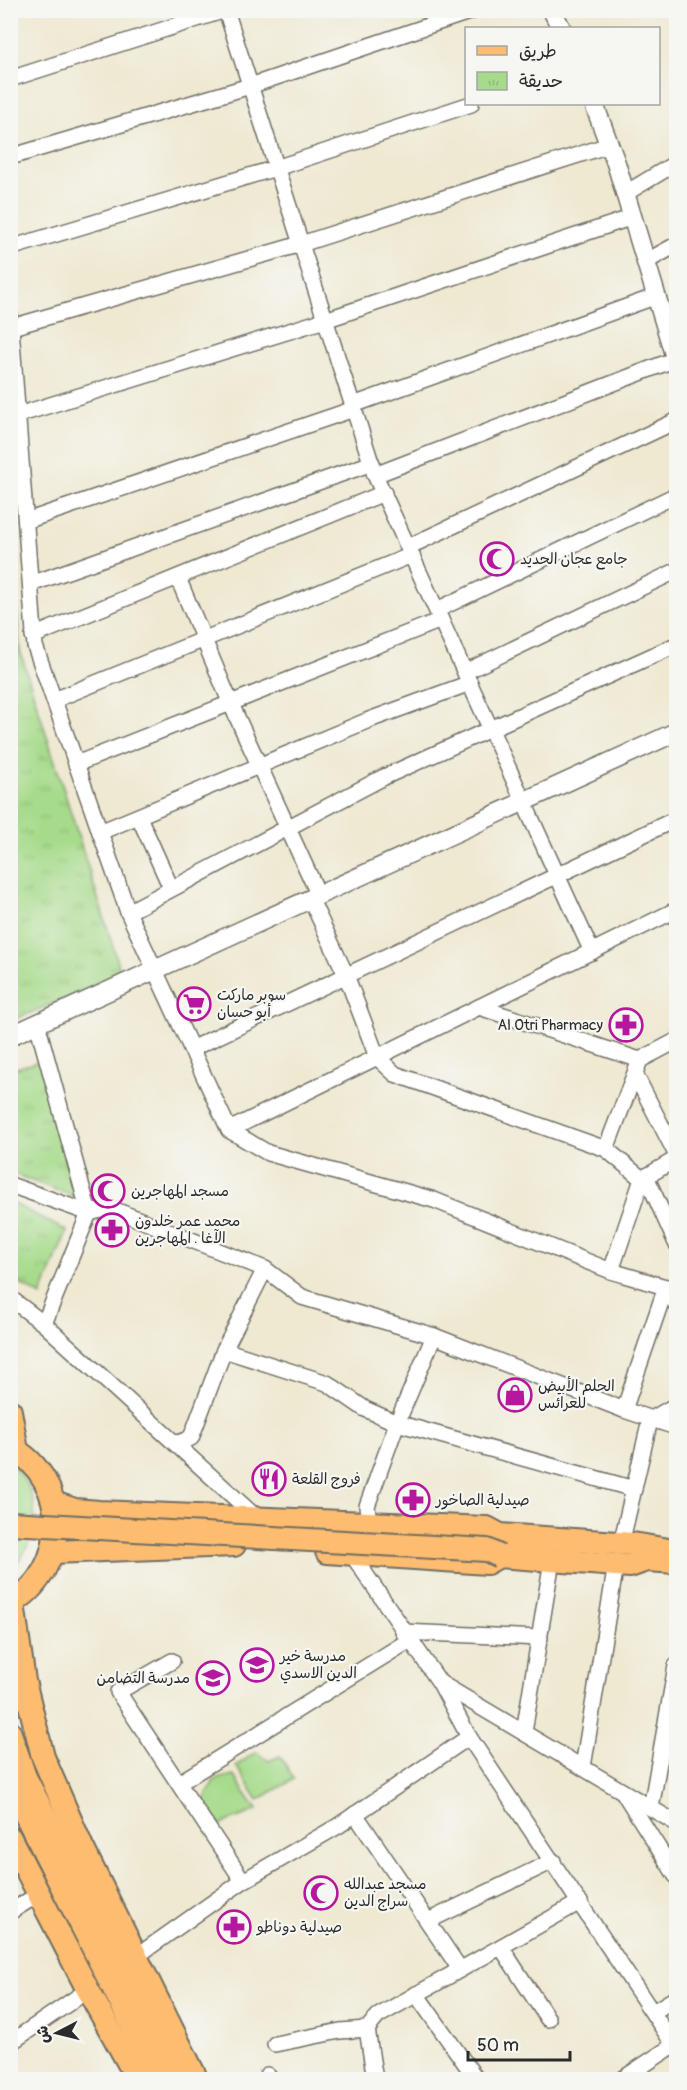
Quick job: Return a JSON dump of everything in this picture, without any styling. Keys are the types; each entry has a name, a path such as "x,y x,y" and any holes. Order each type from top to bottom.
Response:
{"main road":[{"path":"10,1411 14,1449 42,1477 54,1503 56,1527 53,1552 37,1581 12,1603 24,1681 43,1757 82,1847 196,2079"},
{"path":"54,1503 75,1510 99,1512 487,1528 500,1546"},
{"path":"10,1513 341,1533 488,1539 500,1546 552,1560 676,1550"},
{"path":"10,1523 487,1550 500,1546 633,1554 676,1562"},
{"path":"633,1554 654,1538 676,1539"},
{"path":"53,1552 220,1545 487,1563 500,1546"},
{"path":"633,1554 646,1574 676,1576"},
{"path":"10,1733 25,1778 180,2079"},
{"path":"10,1784 160,2079"},
{"path":"10,1838 88,1990 138,2079"}],"street":[{"path":"10,79 226,10 374,469 592,952"},
{"path":"10,158 250,86 475,10"},
{"path":"552,10 560,27"},
{"path":"10,248 276,168 468,105"},
{"path":"30,584 374,469 676,360 671,320 657,296 626,193 594,105"},
{"path":"609,145 301,244 11,321 33,636 128,912 229,1130 268,1154 434,1200 611,1271 670,1286"},
{"path":"626,193 676,163"},
{"path":"18,415 325,320 633,218"},
{"path":"647,261 676,244"},
{"path":"26,521 354,407 657,296"},
{"path":"54,700 205,639 410,551 676,421"},
{"path":"33,636 384,493"},
{"path":"76,764 231,704 439,615 676,495"},
{"path":"100,832 467,678 676,571"},
{"path":"178,578 231,704 288,827 377,1058 395,1074 606,1149 644,1178 676,1243"},
{"path":"128,912 384,777 676,645"},
{"path":"10,1036 676,732"},
{"path":"140,817 171,888"},
{"path":"190,1049 676,819"},
{"path":"229,1130 676,910"},
{"path":"479,1007 637,1067 676,1154"},
{"path":"38,1023 89,1213 44,1323"},
{"path":"606,1149 637,1067 676,1041"},
{"path":"611,1271 644,1178 676,1160"},
{"path":"10,1185 89,1213 110,1208 265,1269 302,1297 434,1336 650,1420 676,1427"},
{"path":"176,1444 192,1438 224,1350 265,1269"},
{"path":"670,1286 676,1305"},
{"path":"624,1410 670,1286"},
{"path":"10,1298 44,1323 258,1519"},
{"path":"369,1523 367,1506 397,1423 434,1336"},
{"path":"224,1350 327,1383 365,1409 397,1423 634,1489"},
{"path":"583,1767 633,1554 634,1489 650,1420 676,1405"},
{"path":"351,1554 440,1683 469,1737 675,2046 621,2079"},
{"path":"524,1732 552,1560"},
{"path":"179,1784 406,1636 540,1638"},
{"path":"172,1661 118,1692 243,1881"},
{"path":"651,1808 676,1666"},
{"path":"440,1683 583,1767 624,1795 676,1823"},
{"path":"137,1956 243,1881 355,1814 469,1737"},
{"path":"624,1795 676,1876"},
{"path":"355,1814 430,1920 460,1969"},
{"path":"430,1920 553,1861"},
{"path":"10,1912 39,1894"},
{"path":"274,2044 320,2034 367,2029 378,2016 580,1902"},
{"path":"501,1947 548,2019"},
{"path":"10,2043 88,1990"},
{"path":"416,1994 477,2079"},
{"path":"653,2012 676,1998"},
{"path":"367,2029 375,2079"}],"green space":[{"path":"11,528 20,651 122,975 11,1021"},
{"path":"40,1061 78,1198 11,1173 10,1070"},
{"path":"10,1202 67,1231 41,1296 17,1282"},
{"path":"11,1464 22,1476 29,1489 34,1517 28,1545 11,1571"},
{"path":"256,1752 269,1761 280,1756 294,1779 258,1800 236,1766"},
{"path":"233,1775 257,1810 219,1825 203,1803 214,1780"}],"place":[{"name":"جامع عجان الحديد","path":"497,559"},
{"name":"سوبر ماركت أبو حسان","path":"194,1004"},
{"name":"Al Otri Pharmacy","path":"626,1025"},
{"name":"مسجد المهاجرين","path":"108,1191"},
{"name":"محمد عمر خلدون الآغا . المهاجرين","path":"112,1230"},
{"name":"الحلم الأبيض للعرائس","path":"515,1395"},
{"name":"فروج القلعة","path":"269,1479"},
{"name":"صيدلية الصاخور","path":"413,1500"},
{"name":"مدرسة خير الدين الاسدي","path":"257,1665"},
{"name":"مدرسة التضامن","path":"213,1678"},
{"name":"مسجد عبدالله سراج الدين","path":"321,1893"},
{"name":"صيدلية دوناطو","path":"234,1927"}]}
